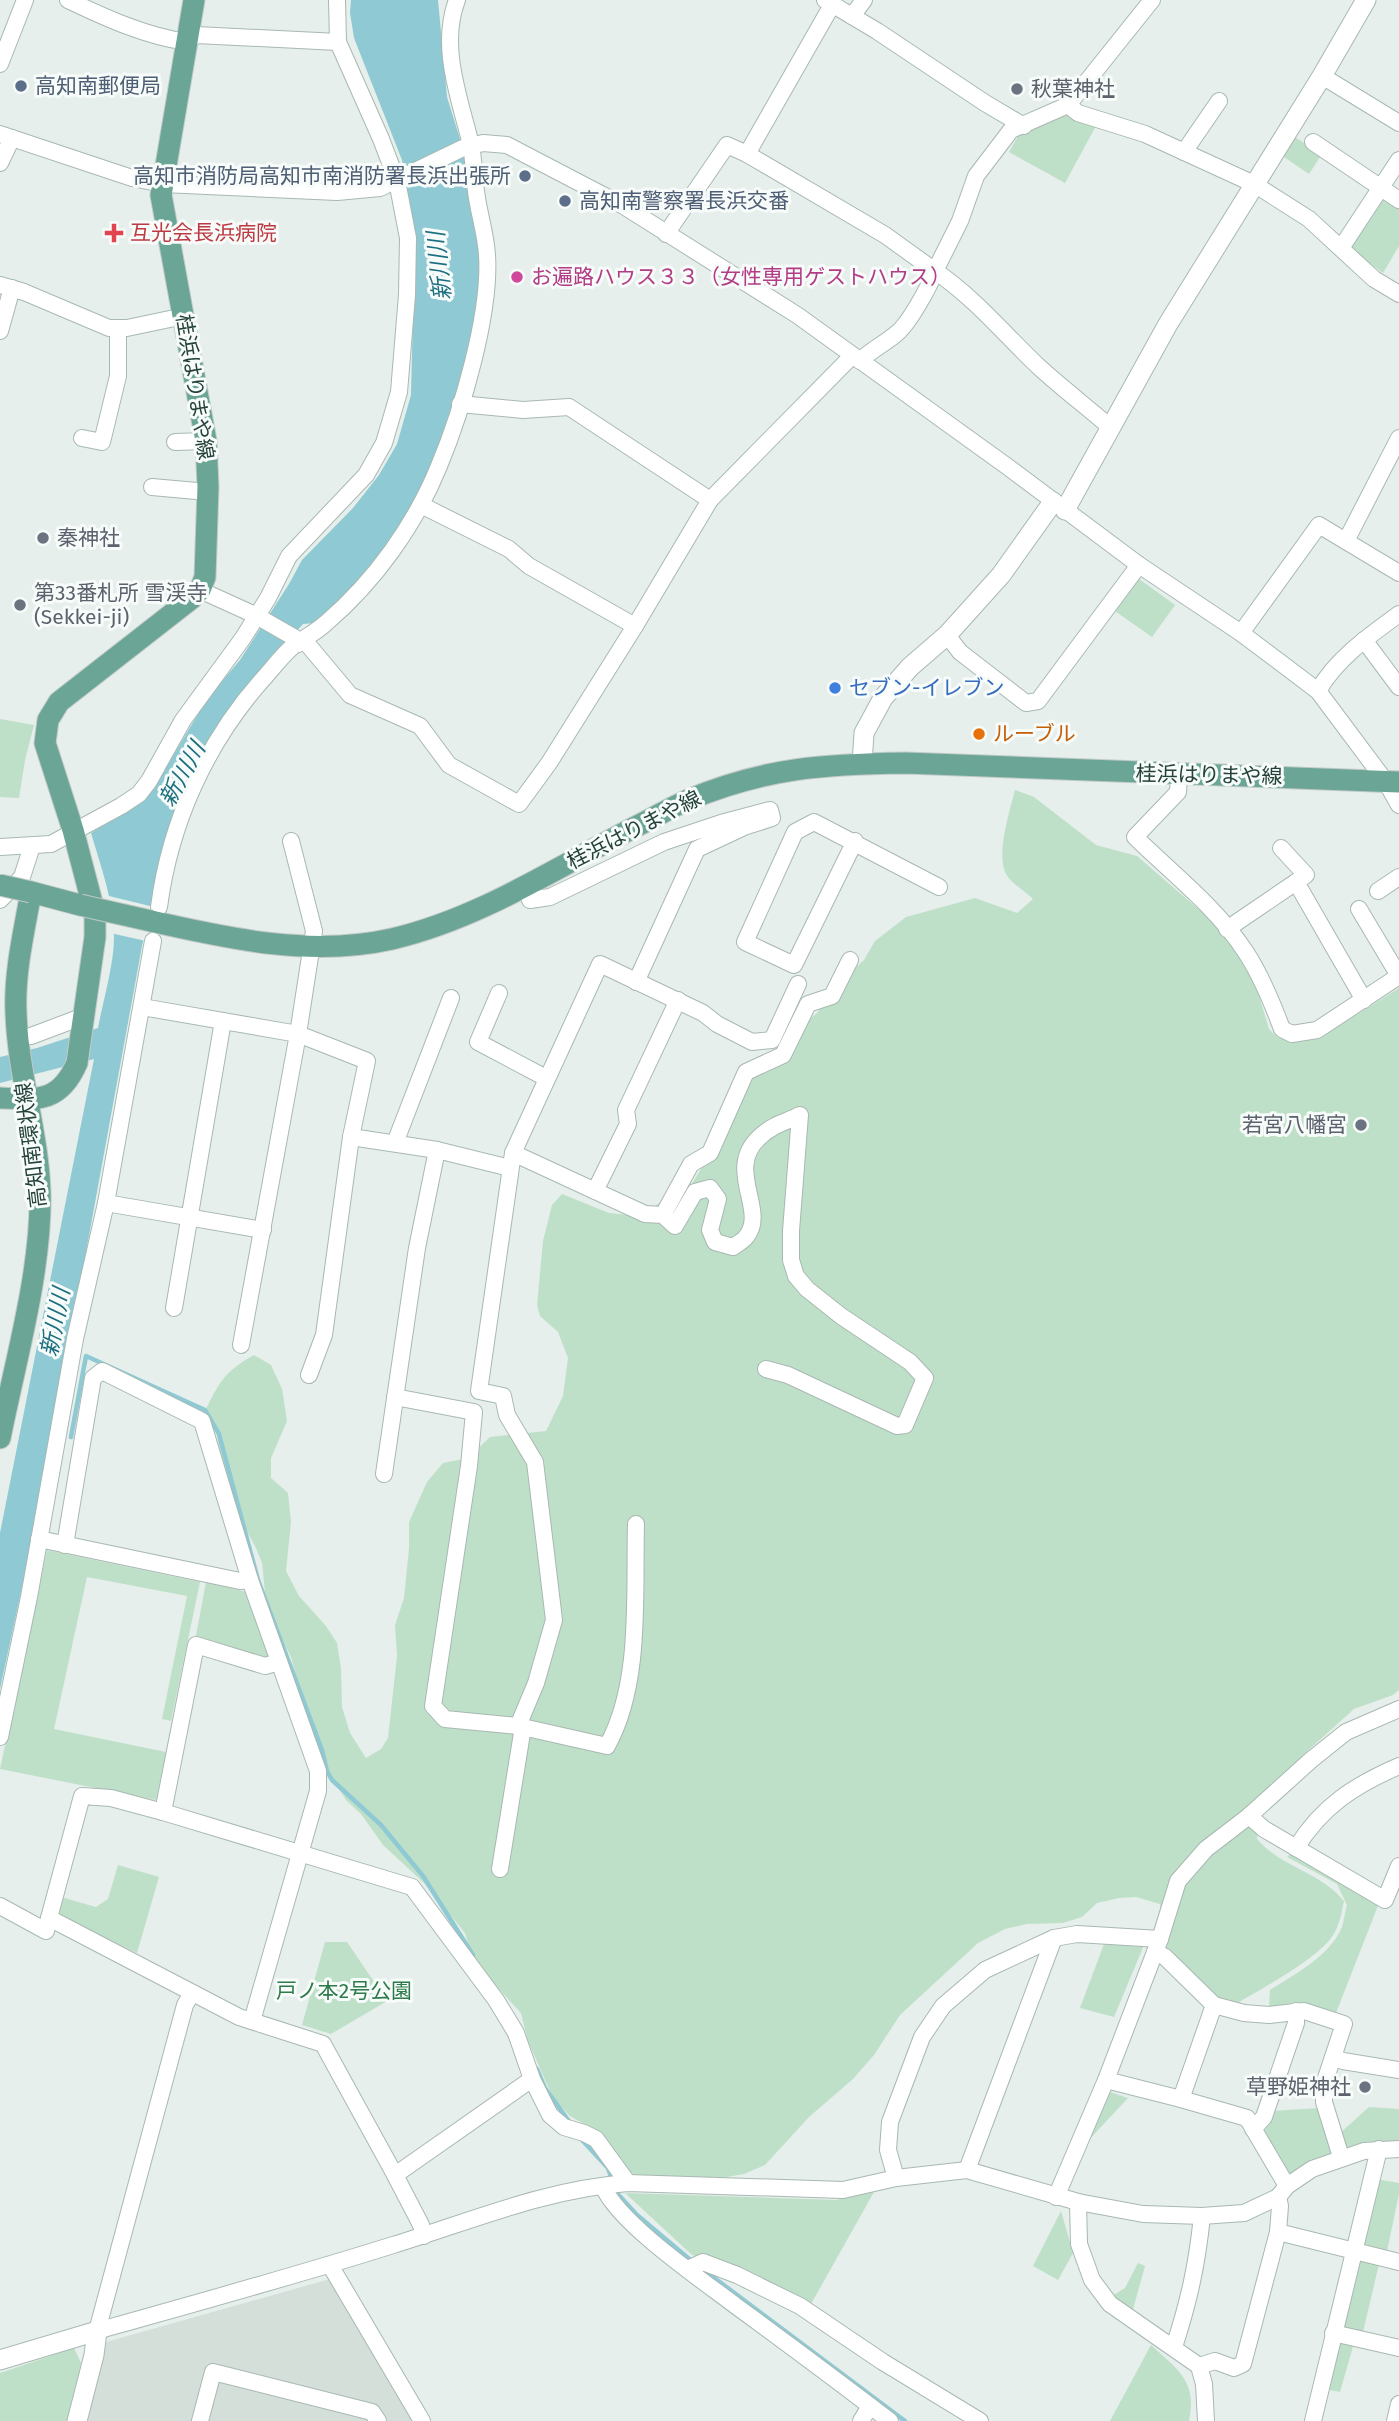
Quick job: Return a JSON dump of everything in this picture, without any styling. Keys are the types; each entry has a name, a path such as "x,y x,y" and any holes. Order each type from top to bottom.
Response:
{"main road":[{"name":"桂浜はりまや線","path":"194,0 161,201 206,441 208,492 205,577 200,590"},
{"path":"0,1098 25,1089 44,1097 59,1092 71,1077 77,1063 95,937 95,914 73,830 45,743 45,732 52,711 59,702 200,590"},
{"name":"桂浜はりまや線","path":"0,884 154,923 226,937 312,947 366,943 434,927 525,887 686,801 788,769 906,763 1392,782"},
{"name":"高知南環状線","path":"0,1438 39,1235 40,1191 25,1089 25,1040 15,1011 17,972 30,892"}],"street":[{"path":"0,64 25,0"},
{"path":"68,0 106,18 167,39 187,42 196,35 338,42"},
{"path":"0,846 51,844 139,794 183,720 258,617 289,556 366,475 384,443 399,392 407,295 408,238 399,179 338,42 337,0"},
{"path":"0,1737 75,1339 106,1203 164,868 177,824 221,735 246,699 299,641 326,623 353,597 395,547 421,505 439,466 472,364 487,292 487,255 453,69 450,27 457,0"},
{"path":"852,16 863,0"},
{"path":"200,590 258,617 299,641 350,695 420,726 449,765 519,804 549,763 635,626 710,499 856,358 899,332 930,284 960,221 976,176 1011,130 1068,105 1152,0"},
{"path":"862,764 864,733 883,698 910,667 947,635 1059,506 1111,427 1168,324 1366,0"},
{"path":"747,154 829,3 1024,126"},
{"path":"1322,76 1399,123"},
{"path":"1184,152 1219,101"},
{"path":"1068,105 1078,113 1145,134 1254,184 1310,219 1374,279 1399,294"},
{"path":"0,163 6,136 132,178 163,184 338,192 380,188 483,143 507,145 622,205 797,315 1139,565 1241,633 1318,691 1392,782 1399,805"},
{"path":"1313,142 1399,200"},
{"path":"666,234 727,145 885,235 952,283 1039,366 1111,427"},
{"path":"1341,248 1399,160"},
{"path":"0,331 6,286 109,328 118,329 184,316"},
{"path":"82,438 102,442 118,376 118,329"},
{"path":"460,404 523,410 569,407 710,499"},
{"path":"1346,541 1399,438"},
{"path":"175,442 206,441"},
{"path":"152,487 208,492"},
{"path":"421,505 509,549 529,566 635,626"},
{"path":"1241,633 1319,525 1399,573"},
{"path":"947,635 960,652 1026,703 1038,701 1139,565"},
{"path":"1318,691 1325,680 1364,640 1399,614"},
{"path":"1364,640 1399,687"},
{"path":"1179,775 1178,792 1135,837 1217,916 1245,950 1267,990 1282,1029 1292,1034 1317,1030 1399,976 1359,909"},
{"path":"525,887 530,900 550,897 664,842 770,810 772,818 795,832"},
{"path":"636,982 697,849 744,827 772,818"},
{"path":"855,841 794,965 745,942 795,832 814,822 855,841 939,887"},
{"path":"242,1345 314,932 290,841"},
{"path":"0,900 22,877 32,846"},
{"path":"1227,929 1306,875 1281,848"},
{"path":"1378,891 1399,877"},
{"path":"1296,882 1364,1000"},
{"path":"663,1214 691,1164 710,1153 746,1072 783,1055 808,1004 832,996 850,960"},
{"path":"500,1869 520,1726 536,1683 554,1620 535,1462 507,1415 503,1396 479,1391 511,1161 546,1078 600,964 678,1000 752,1042 772,1040 798,984"},
{"path":"499,993 478,1042 546,1078"},
{"path":"395,1143 450,998"},
{"path":"596,1191 628,1124 626,1110 678,1000"},
{"path":"142,1007 298,1034 367,1060 351,1137 324,1335 309,1375"},
{"path":"174,1308 223,1021"},
{"path":"25,1040 83,1023"},
{"path":"351,1137 511,1161 596,1191 645,1214 663,1214 675,1226 695,1192 710,1188 718,1199 710,1230 715,1242 733,1247 747,1237 753,1216 744,1161 760,1136 783,1121 800,1115 791,1231 791,1260 796,1276 807,1289 832,1309 910,1362 925,1378 905,1425 897,1426 788,1375 766,1370"},
{"path":"384,1474 417,1248 437,1150"},
{"path":"106,1203 263,1230"},
{"path":"65,1545 93,1378 102,1371 202,1421 250,1580 318,1771 318,1791 252,2021"},
{"path":"395,1397 474,1412 469,1466 433,1706 445,1719 520,1726 607,1746 617,1728 632,1664 636,1524"},
{"path":"38,1539 240,1581 250,1580"},
{"path":"163,1812 196,1645 265,1665 279,1662"},
{"path":"1056,2197 1106,2080 1178,1881 1206,1849 1249,1816 1346,1732 1399,1711"},
{"path":"1296,1848 1334,1802 1364,1781 1399,1766"},
{"path":"0,1906 46,1931 82,1796 111,1798 163,1812 412,1887 496,2000 516,2033 532,2079 550,2115 564,2127 596,2139 615,2185"},
{"path":"1249,1816 1264,1829 1385,1900 1399,1866"},
{"path":"49,1918 239,2017 323,2045 395,2175 424,2236"},
{"path":"896,2178 888,2150 890,2122 922,2037 943,2006 985,1970 1054,1938 1077,1934 1157,1945 1165,1957 1214,2005 1244,2013 1269,2015 1304,2011 1344,2024 1324,2084 1324,2102 1341,2157"},
{"path":"967,2170 1054,1938"},
{"path":"77,2421 94,2355 97,2331 185,2005 192,1993"},
{"path":"1181,2099 1214,2005"},
{"path":"1253,2129 1265,2117 1296,2023 1296,2011"},
{"path":"1333,2057 1343,2062 1399,2070"},
{"path":"395,2175 532,2079"},
{"path":"1106,2080 1247,2118 1283,2191 1278,2232 1243,2364 1234,2368 1215,2361 1199,2366"},
{"path":"0,2360 330,2265 560,2192 615,2185 820,2191 861,2188 896,2178 967,2170 1079,2202 1143,2214 1202,2216 1244,2213 1283,2191 1312,2169 1341,2157 1399,2148"},
{"path":"1313,2421 1379,2149"},
{"path":"615,2185 608,2197 626,2217 688,2269 890,2421"},
{"path":"1079,2202 1079,2244 1092,2280 1111,2304 1199,2366 1204,2384 1206,2421"},
{"path":"1174,2347 1193,2286 1202,2216"},
{"path":"1278,2232 1399,2262"},
{"path":"688,2269 703,2262 737,2275 800,2306 883,2362 980,2421"},
{"path":"330,2265 422,2421"},
{"path":"1333,2333 1399,2348"},
{"path":"200,2421 213,2372 372,2412 378,2421"},
{"path":"1395,2421 1399,2404"},
{"path":"860,2421 870,2406"}],"shaded area":[{"path":"330,2279 414,2421 67,2421 85,2348"}],"green space":[{"path":"1066,112 1097,124 1065,183 1009,152 1020,133"},
{"path":"1293,136 1322,154 1309,174 1281,155"},
{"path":"1382,198 1399,209 1399,246 1383,273 1350,249"},
{"path":"1135,576 1175,605 1152,637 1112,609"},
{"path":"0,719 34,725 19,798 0,797"},
{"path":"1015,790 1034,797 1096,845 1137,856 1219,927 1255,974 1269,1029 1277,1037 1318,1039 1399,988 1399,1690 1393,1695 1354,1709 1303,1755 1261,1813 1257,1839 1278,1857 1334,1891 1344,1901 1341,1917 1332,1937 1320,1950 1236,2004 1219,2000 1166,1949 1160,1904 1136,1897 1119,1898 1097,1903 1082,1917 1063,1923 1027,1924 1005,1929 978,1943 900,2015 874,2055 853,2079 809,2117 765,2165 744,2174 681,2185 638,2182 595,2130 570,2116 553,2098 528,2041 521,2013 474,1962 465,1933 425,1884 383,1845 361,1814 346,1800 316,1752 291,1657 276,1627 265,1592 262,1563 225,1491 216,1429 205,1411 224,1378 244,1361 254,1355 271,1365 282,1389 287,1421 271,1458 271,1478 288,1493 291,1522 286,1571 299,1596 326,1626 337,1643 342,1707 350,1733 366,1758 381,1749 388,1738 397,1656 395,1625 404,1598 409,1522 427,1482 443,1463 468,1458 490,1437 546,1431 563,1396 568,1358 558,1332 540,1316 537,1305 543,1241 552,1205 562,1194 609,1213 637,1216 691,1185 709,1156 727,1118 763,1063 818,1012 831,991 864,960 875,941 906,917 975,898 1017,913 1033,899 1008,877 1002,859 1004,835"},
{"path":"47,1550 200,1582 171,1721 162,1719 187,1596 87,1577 54,1729 166,1752 156,1800 0,1769"},
{"path":"206,1582 247,1592 270,1657 259,1659 195,1641"},
{"path":"1296,1848 1379,1903 1336,2013 1299,2002 1269,2007 1270,1990 1311,1963 1329,1947 1342,1927 1347,1905 1337,1884 1287,1857"},
{"path":"118,1865 159,1877 137,1953 54,1914 61,1897 96,1907 108,1899"},
{"name":"戸ノ本2号公園","path":"325,1942 347,1942 387,2001 331,2034 302,2025"},
{"path":"1104,1944 1144,1945 1114,2017 1080,2008"},
{"path":"1107,2091 1128,2098 1085,2144"},
{"path":"1369,2107 1399,2109 1399,2142 1345,2150 1339,2134"},
{"path":"1319,2108 1335,2151 1289,2178 1263,2136 1272,2111"},
{"path":"1376,2179 1399,2183 1387,2251 1362,2246"},
{"path":"874,2192 811,2304 722,2265 692,2255 625,2193 836,2200"},
{"path":"1061,2211 1073,2253 1058,2280 1033,2266"},
{"path":"1357,2259 1379,2264 1363,2332 1341,2327"},
{"path":"1138,2263 1145,2266 1132,2313 1112,2296 1125,2288"},
{"path":"1339,2339 1354,2343 1340,2392 1324,2389"},
{"path":"1151,2345 1177,2369 1188,2386 1191,2396 1189,2421 1110,2421"},
{"path":"74,2348 81,2363 67,2421 0,2421 0,2373"}],"water":[{"name":"新川川","path":"351,0 438,0 447,97 468,165 480,257 480,298 463,375 433,472 414,510 377,562 315,623 303,624 251,683 161,863 142,946 77,1301 0,1689 0,1533 94,1059 0,1083 0,1057 98,1028 114,938 109,898 91,833 144,799 153,789 207,699 240,660 302,560 353,508 379,475 397,444 411,395 415,233 402,160 354,38"}],"pier":[{"path":"105,895 154,907 146,941 110,933"}],"waterway":[{"path":"71,1437 86,1356 205,1410 219,1434 258,1580 322,1750 327,1771 332,1780 381,1825 423,1876 473,1955"},
{"path":"537,2069 545,2088 571,2124"},
{"path":"582,2140 608,2168 612,2180"},
{"path":"615,2191 637,2215 694,2263"},
{"path":"701,2268 905,2421"}],"place":[{"name":"高知南郵便局","path":"21,86"},
{"name":"秋葉神社","path":"1017,89"},
{"name":"高知市消防局高知市南消防署長浜出張所","path":"525,176"},
{"name":"高知南警察署長浜交番","path":"565,201"},
{"name":"互光会長浜病院","path":"114,233"},
{"name":"お遍路ハウス３３（女性専用ゲストハウス）","path":"517,277"},
{"name":"秦神社","path":"43,538"},
{"name":"第33番札所 雪渓寺 (Sekkei-ji)","path":"20,605"},
{"name":"セブン-イレブン","path":"835,688"},
{"name":"ルーブル","path":"979,734"},
{"name":"若宮八幡宮","path":"1361,1125"},
{"name":"草野姫神社","path":"1365,2087"}]}
